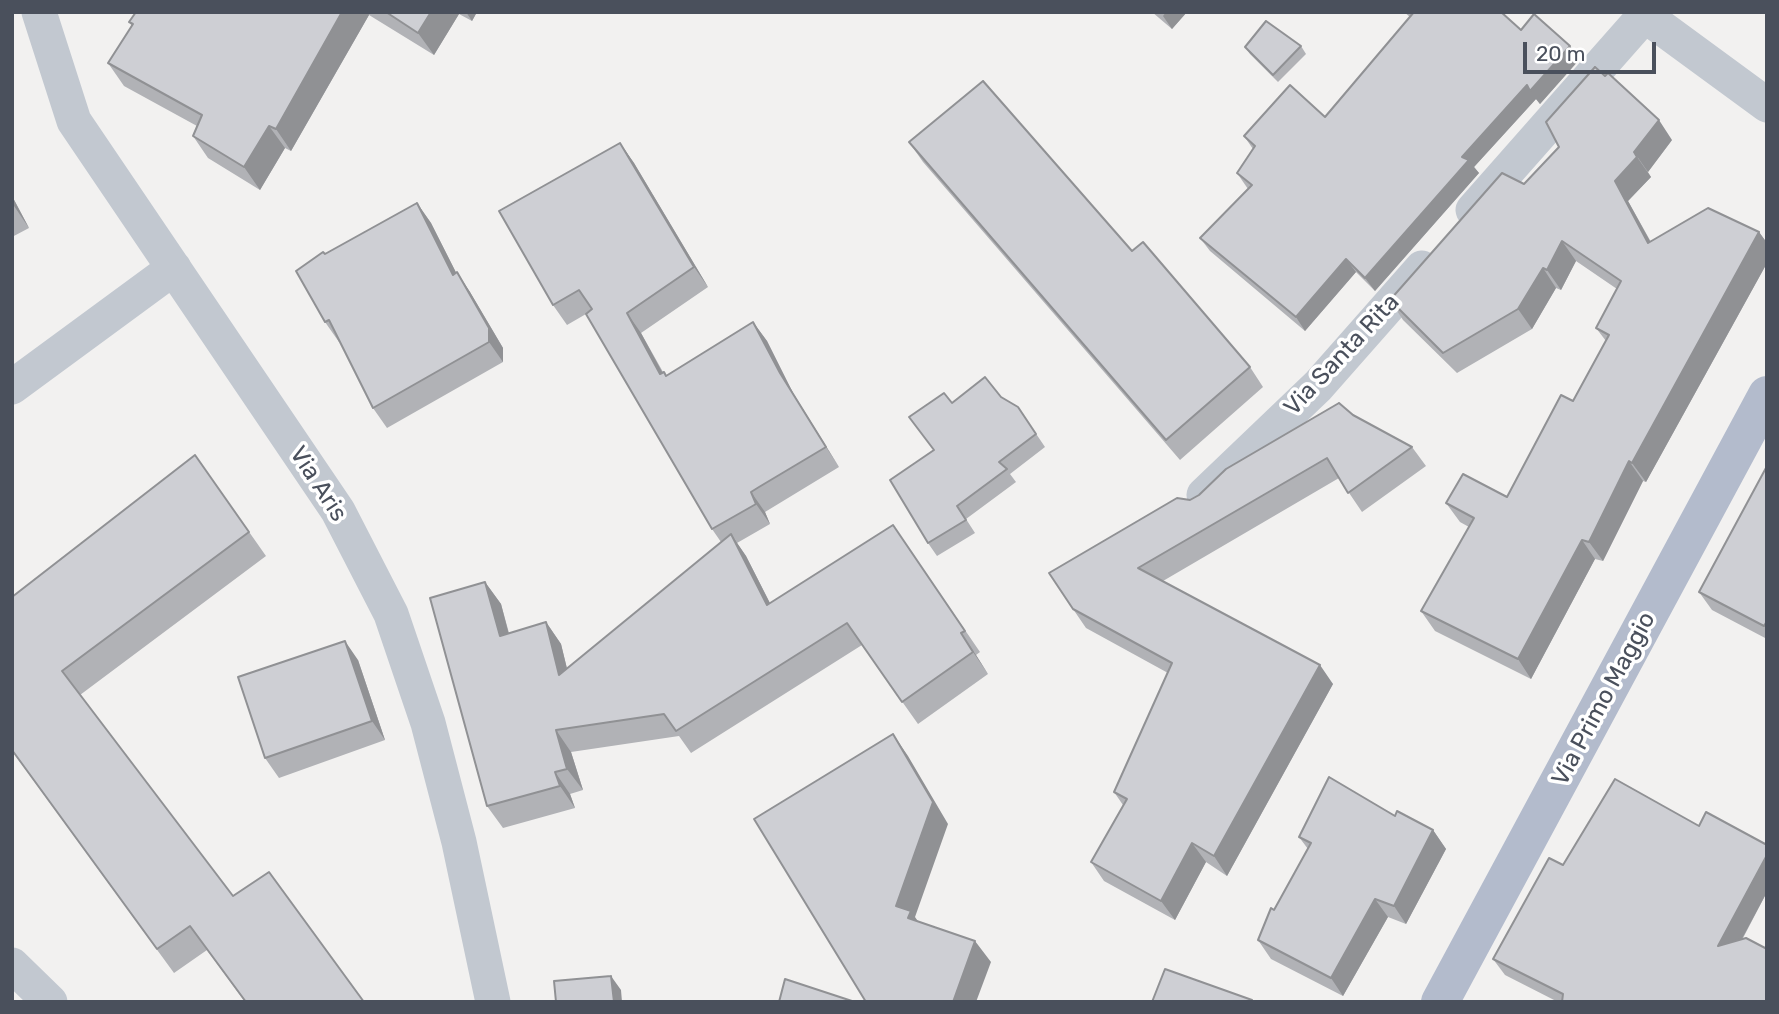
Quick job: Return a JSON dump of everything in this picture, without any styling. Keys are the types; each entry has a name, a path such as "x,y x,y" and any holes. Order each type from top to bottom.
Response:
{"main road":[{"name":"Via Primo Maggio","path":"1440,1002 1767,395"}],"street":[{"name":"Via Aris","path":"39,12 74,121 338,511 391,614 428,723 459,842 494,1002"},
{"path":"1642,14 1767,105"},
{"name":"Via Santa Rita","path":"1199,499 1318,386 1642,14"},
{"path":"12,387 174,268"},
{"path":"12,965 50,1002"}],"building":[{"path":"136,12 342,12 276,129 269,126 244,167 193,136 202,115 108,63 133,24 129,22"},
{"path":"386,12 431,12 418,33"},
{"path":"1414,12 1501,12 1521,30 1534,14 1570,46 1530,91 1527,85 1462,157 1469,160 1365,278 1346,259 1296,317 1200,238 1252,185 1237,173 1255,146 1244,136 1290,85 1325,117"},
{"path":"1266,21 1301,46 1273,75 1245,47"},
{"path":"1595,67 1605,76 1608,73 1659,120 1634,152 1637,157 1615,181 1648,243 1708,208 1759,232 1632,463 1629,461 1589,542 1582,540 1518,659 1421,611 1474,518 1446,503 1463,474 1507,497 1561,395 1573,401 1609,335 1596,328 1621,281 1562,241 1547,270 1543,268 1518,309 1443,353 1390,300 1502,173 1524,184 1559,147 1546,122"},
{"path":"983,81 1132,251 1143,242 1250,367 1166,440 909,142"},
{"path":"620,143 694,267 627,313 660,374 664,372 666,376 753,322 780,373 826,447 751,492 756,504 712,529 586,314 592,309 579,290 553,305 499,211"},
{"path":"417,203 453,275 457,272 489,328 489,342 373,408 329,320 325,322 296,271 323,252 325,254"},
{"path":"985,377 1001,397 1018,407 1036,434 999,462 1007,469 957,506 966,520 928,543 890,480 934,450 909,417 944,393 952,403"},
{"path":"1339,403 1353,415 1412,447 1348,493 1327,458 1138,568 1320,665 1214,856 1192,843 1161,901 1091,862 1127,799 1114,792 1172,663 1073,609 1049,573 1177,498 1190,500 1199,495 1226,469"},
{"path":"195,455 249,532 62,671 233,896 269,872 364,1002 246,1002 190,926 157,949 12,750 12,597"},
{"path":"1767,466 1767,621 1764,626 1699,592"},
{"path":"893,525 965,631 961,633 973,652 902,702 847,623 676,731 664,714 556,730 567,769 555,772 560,786 487,806 430,598 485,582 500,636 546,622 559,675 731,534 767,605"},
{"path":"345,641 372,721 265,758 238,677"},
{"path":"893,734 933,802 896,906 911,911 908,918 975,941 953,1002 866,1002 754,819"},
{"path":"1329,777 1395,816 1397,811 1433,830 1394,906 1375,899 1331,978 1258,940 1271,908 1274,910 1311,843 1299,837"},
{"path":"1615,779 1699,826 1706,812 1767,845 1767,855 1718,946 1746,938 1767,949 1767,1002 1562,1002 1563,994 1493,959 1549,858 1563,865"},
{"path":"1165,969 1252,1000 1252,1002 1152,1002"},
{"path":"611,976 614,1002 556,1002 554,981"},
{"path":"785,979 855,1002 779,1002"}]}
